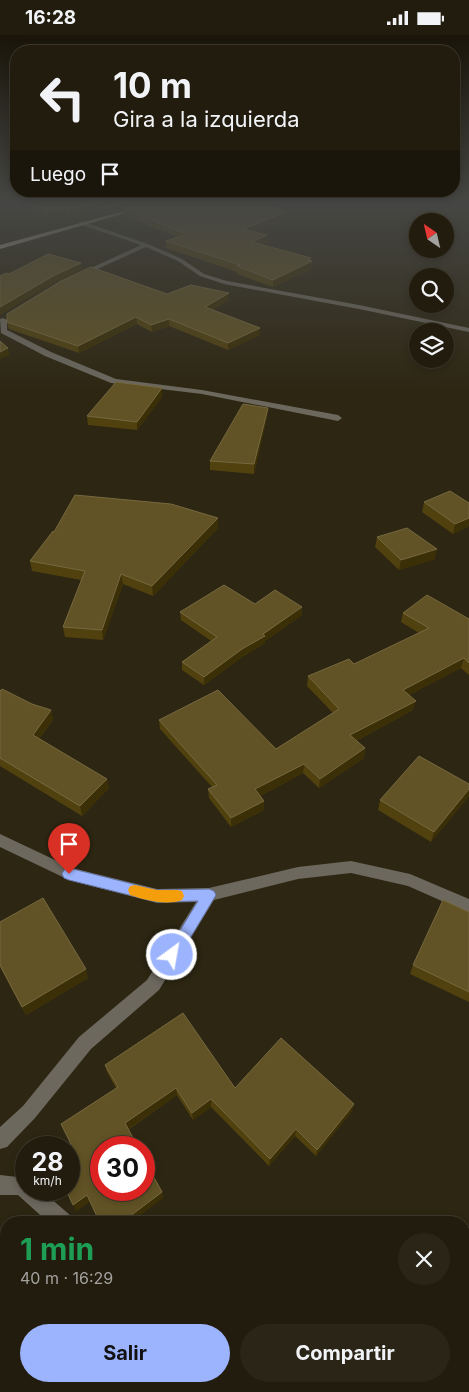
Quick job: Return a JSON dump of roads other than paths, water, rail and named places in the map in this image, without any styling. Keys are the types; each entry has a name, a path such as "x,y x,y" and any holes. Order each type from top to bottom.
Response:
{"street":[{"path":"74,278 104,264"},
{"path":"186,264 202,275 226,283 359,307 469,330"},
{"path":"4,319 4,331 48,354 114,381 202,392 338,418"},
{"path":"0,840 69,874 157,896 209,895 298,873 351,867 410,880 469,906"},
{"path":"0,1141 29,1112 85,1043 153,985 209,895"},
{"path":"0,1185 15,1186"},
{"path":"39,1201 56,1216"}]}
